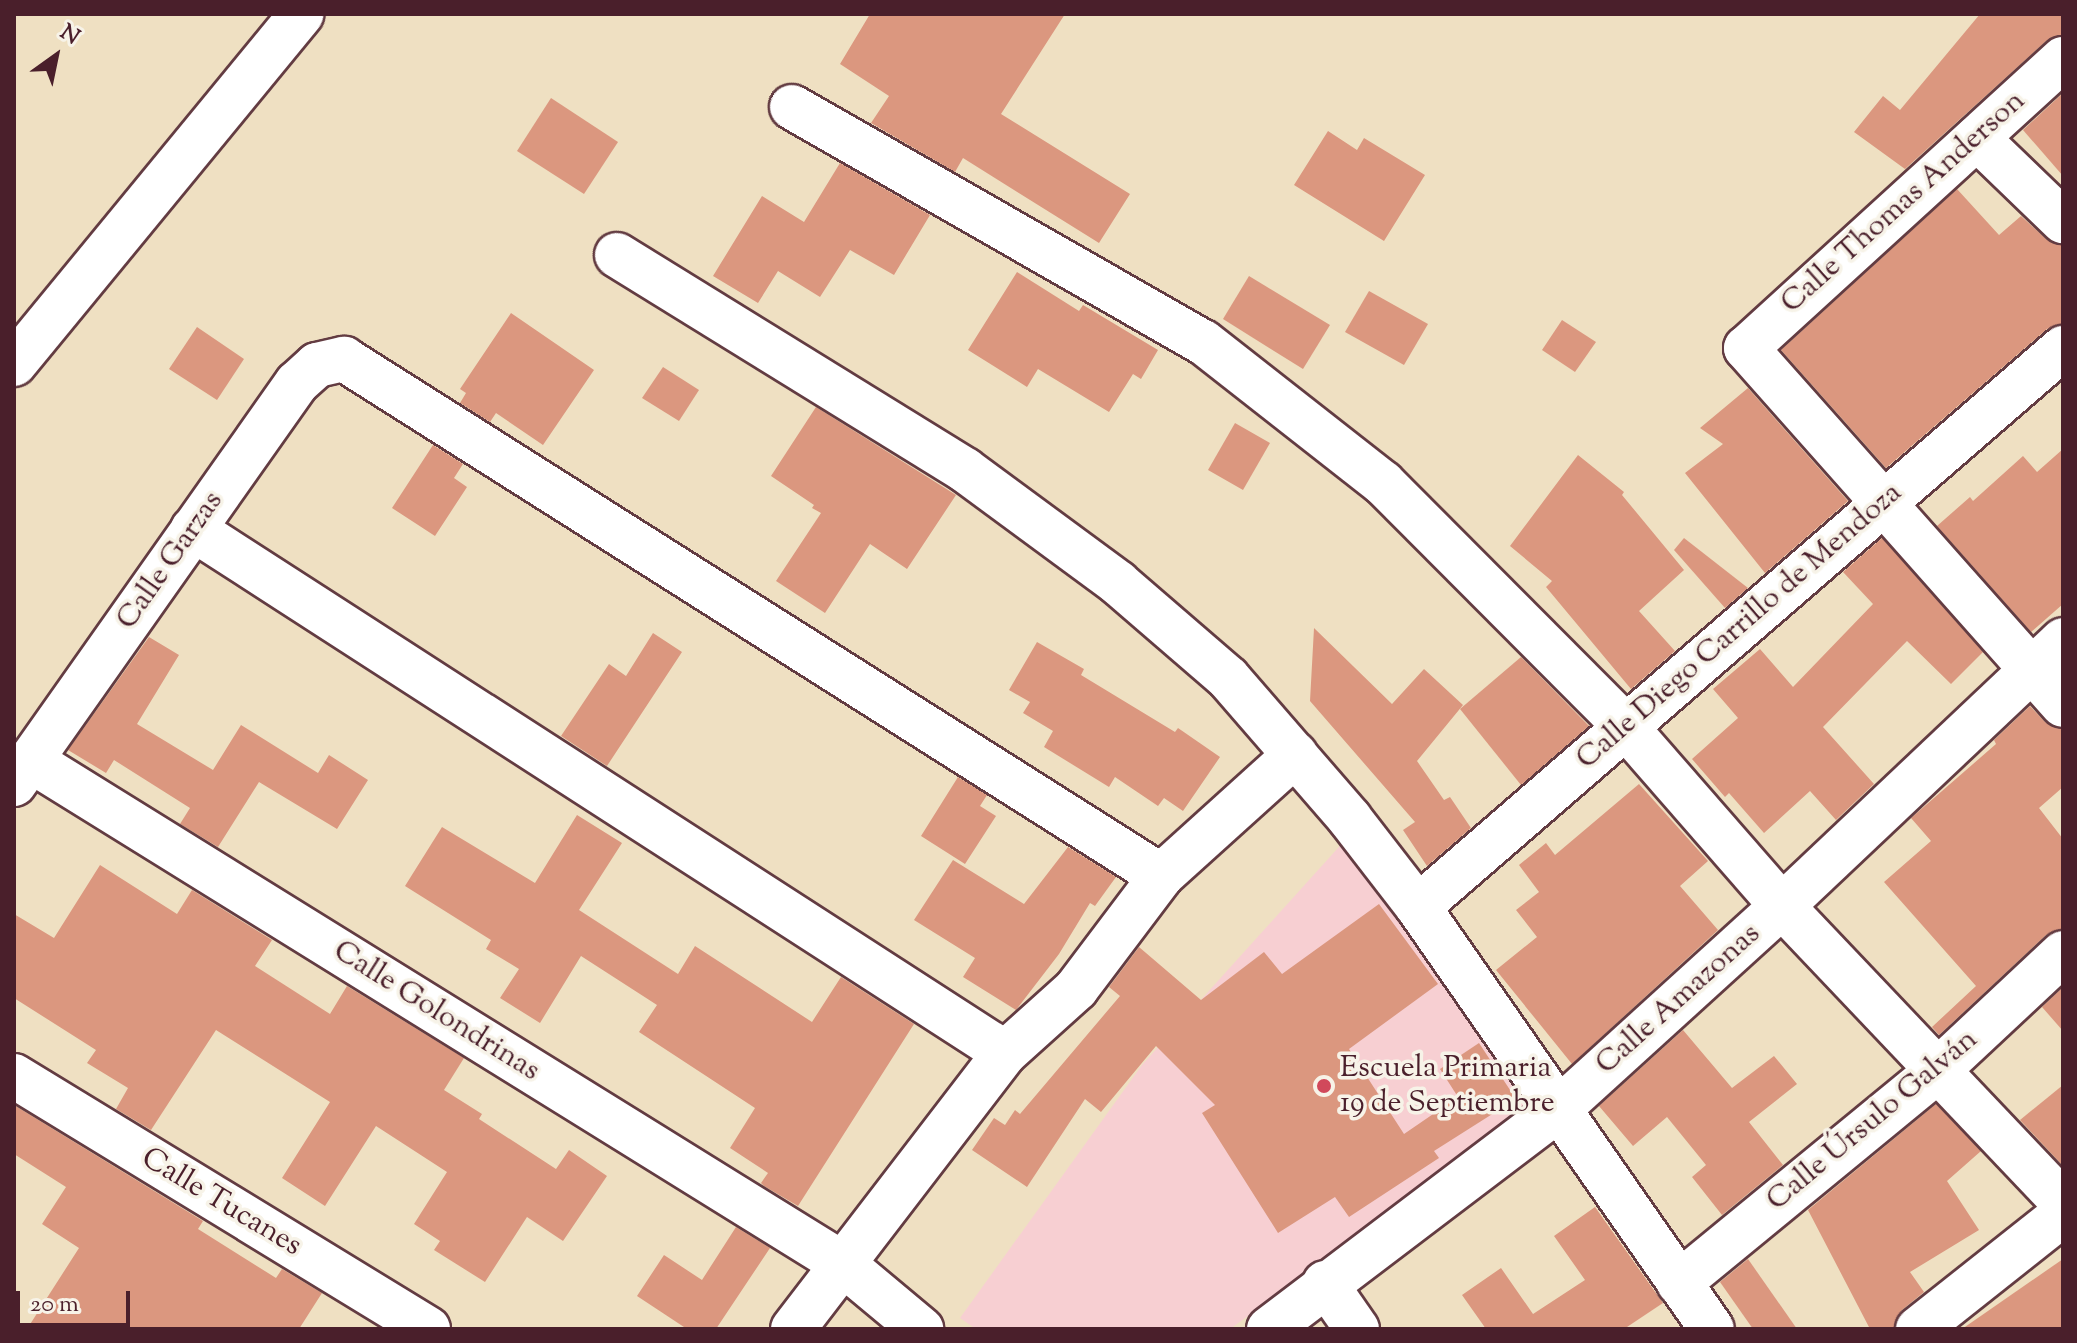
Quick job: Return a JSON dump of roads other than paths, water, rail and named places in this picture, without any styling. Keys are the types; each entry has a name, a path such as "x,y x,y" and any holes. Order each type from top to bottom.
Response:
{"street":[{"path":"14,364 301,14"},
{"name":"Calle Thomas Anderson","path":"1881,503 1746,348 2063,59"},
{"path":"792,107 1203,342 1383,483 1625,726 1782,906 1936,1072 2063,1202"},
{"path":"1977,138 2063,221"},
{"path":"617,255 965,470 1118,583 1228,678 1418,907 1712,1329"},
{"name":"Calle Diego Carrillo de Mendoza","path":"1418,907 2063,348"},
{"name":"Calle Garzas","path":"22,772 297,383 317,365 344,359 1161,876"},
{"path":"1881,503 2048,654 2063,705"},
{"path":"193,529 1005,1053"},
{"name":"Calle Amazonas","path":"1269,1329 1325,1283 1559,1109 1782,906 2048,654"},
{"path":"793,1329 1005,1053 1076,989 1161,876 1295,755"},
{"name":"Calle Golondrinas","path":"22,772 843,1264 921,1329"},
{"name":"Calle Úrsulo Galván","path":"1679,1283 1936,1072 2063,953"},
{"name":"Calle Tucanes","path":"14,1076 428,1329"},
{"path":"1918,1329 2063,1214"},
{"path":"1325,1283 1357,1329"}],"place":[{"name":"Escuela Primaria 19 de Septiembre","path":"1324,1086"}]}
